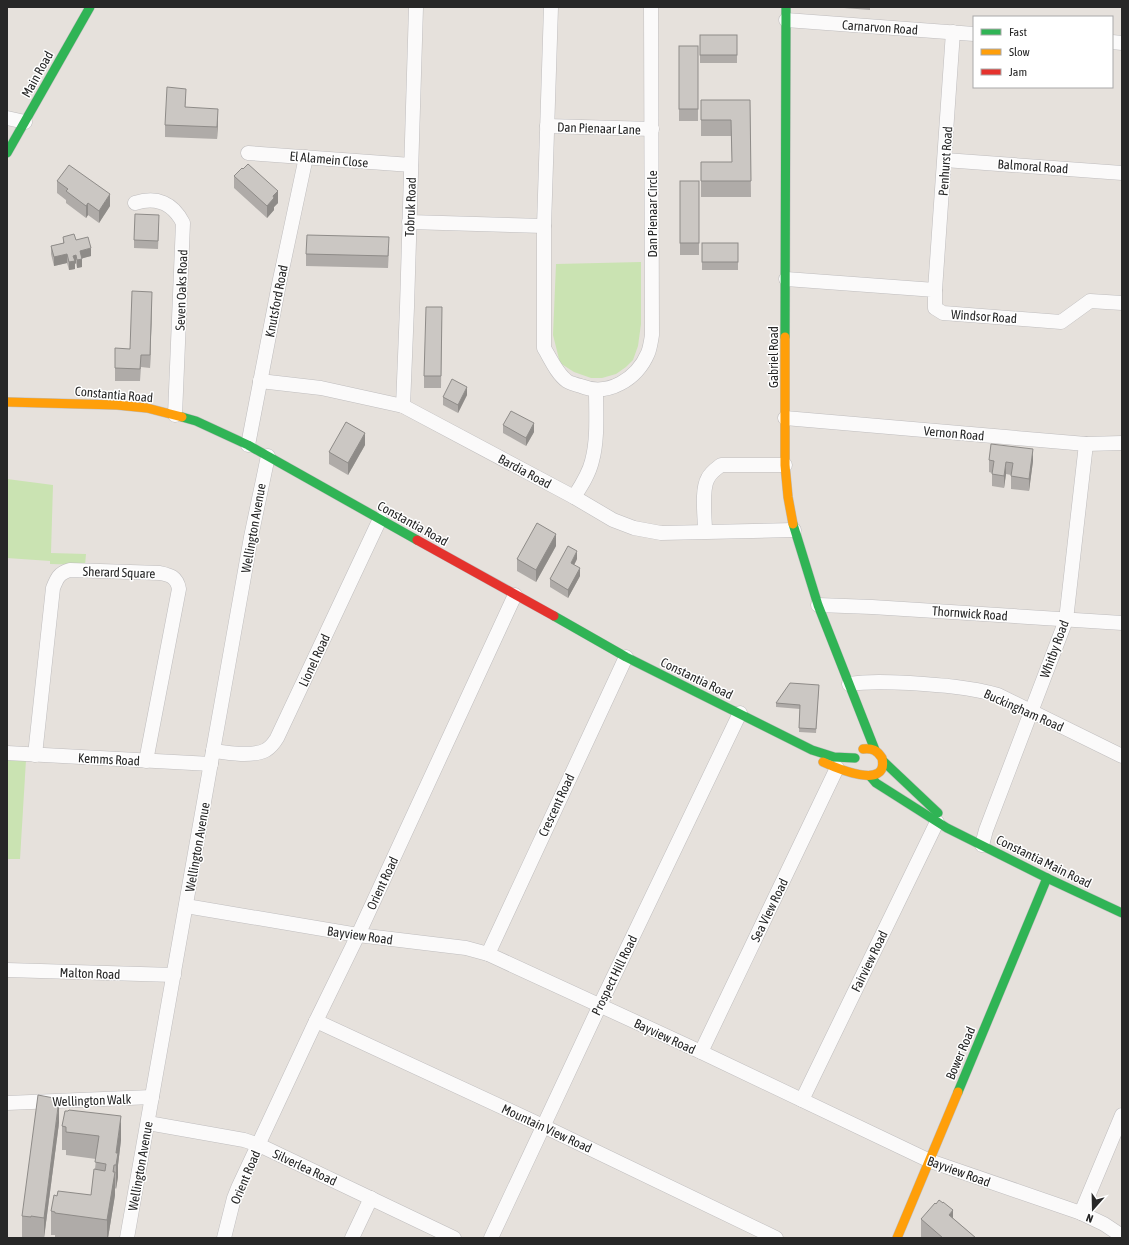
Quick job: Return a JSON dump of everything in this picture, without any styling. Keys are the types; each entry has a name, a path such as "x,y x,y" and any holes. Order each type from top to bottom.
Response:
{"main road":[{"name":"Main Road","path":"7,153 90,7"},
{"name":"Gabriel Road","path":"786,13 785,465 788,497 794,530 818,605 875,750"},
{"name":"Constantia Road","path":"7,402 132,406 175,415 212,427 268,456 626,657 740,713 837,768 860,774"},
{"name":"Gabriel Road","path":"851,690 856,726"},
{"name":"Constantia Road","path":"786,738 827,755 841,758 857,755"},
{"path":"857,755 867,748 875,750 882,756 883,761 878,773 870,776 860,774 854,767 857,755 858,740"},
{"name":"Constantia Main Road","path":"883,761 956,832"},
{"name":"Constantia Main Road","path":"870,776 876,783 937,822 1047,878 1122,913"},
{"name":"Bower Road","path":"897,1238 1047,878"}],"street":[{"name":"Tobruk Road","path":"403,406 416,7"},
{"name":"Dan Pienaar Circle","path":"546,7 551,7 544,226 544,348 553,365 567,381 588,389 596,390 608,388 626,381 640,368 648,353 652,335 651,7"},
{"name":"Carnarvon Road","path":"786,13 973,34"},
{"name":"Penhurst Road","path":"936,290 953,32"},
{"path":"7,118 25,122"},
{"name":"Dan Pienaar Lane","path":"547,126 652,129"},
{"name":"El Alamein Close","path":"248,153 306,156 411,166"},
{"name":"Knutsford Road","path":"248,445 306,156"},
{"name":"Balmoral Road","path":"945,160 1122,173"},
{"name":"Seven Oaks Road","path":"135,202 153,199 162,202 179,214 183,223 175,415"},
{"path":"409,222 544,226"},
{"path":"786,279 936,290"},
{"name":"Windsor Road","path":"936,290 935,308 943,313 1061,322 1090,301 1122,303"},
{"name":"Bardia Road","path":"260,381 321,388 403,406 574,497 613,520 634,528 661,533 794,530"},
{"path":"574,497 584,481 592,463 595,438 596,390"},
{"name":"Vernon Road","path":"785,418 1086,444 1122,443"},
{"name":"Whitby Road","path":"982,845 986,830 1066,620 1086,444"},
{"name":"Wellington Avenue","path":"129,1238 212,757 253,530 268,456"},
{"path":"705,531 705,489 707,479 715,469 721,466 785,465"},
{"name":"Lionel Road","path":"212,757 225,753 250,753 266,750 277,738 380,519"},
{"name":"Sherard Square","path":"35,755 53,588 56,579 61,573 70,570 160,573 174,577 178,583 179,589 146,761"},
{"name":"Orient Road","path":"224,1238 234,1198 316,1021 358,935 515,595"},
{"name":"Thornwick Road","path":"818,605 846,605 1122,623"},
{"name":"Crescent Road","path":"488,954 626,657"},
{"name":"Buckingham Road","path":"851,690 876,682 954,686 978,690 998,695 1122,756"},
{"name":"Prospect Hill Road","path":"491,1238 600,1005 740,713"},
{"name":"Kemms Road","path":"7,754 146,761 212,757"},
{"name":"Sea View Road","path":"701,1052 837,768"},
{"name":"Fairview Road","path":"802,1100 937,822"},
{"name":"Bayview Road","path":"186,906 358,935 466,948 488,954 701,1052 930,1161 1081,1213 1104,1224 1122,1236"},
{"name":"Malton Road","path":"7,970 174,975"},
{"name":"Mountain View Road","path":"316,1021 543,1126 776,1238"},
{"name":"Wellington Walk","path":"7,1104 152,1098"},
{"path":"1081,1213 1122,1115"},
{"name":"Silverlea Road","path":"148,1123 244,1140 259,1145 454,1238"},
{"path":"352,1238 371,1198"}],"green space":[{"path":"641,262 641,324 638,346 633,360 616,374 602,378 591,378 574,372 560,363 553,335 556,264"},
{"path":"7,479 53,485 51,553 86,554 85,565 50,564 50,561 7,558"},
{"path":"7,759 26,760 20,859 7,859"}],"building":[{"path":"700,35 737,35 737,55 700,55"},
{"path":"679,46 698,46 698,109 679,109"},
{"path":"167,87 186,89 185,107 218,109 217,127 165,125"},
{"path":"701,100 750,100 751,181 701,181 701,162 732,162 731,120 701,120"},
{"path":"248,164 278,191 267,206 234,176"},
{"path":"69,165 110,194 99,211 88,203 86,206 66,191 68,189 57,181"},
{"path":"680,181 699,181 699,243 680,243"},
{"path":"135,214 159,215 158,241 134,240"},
{"path":"74,234 76,240 88,237 91,248 80,251 82,259 77,260 76,255 73,256 75,261 69,262 67,254 54,257 51,246 64,243 63,237"},
{"path":"307,235 389,237 388,256 306,254"},
{"path":"702,243 738,243 738,262 702,262"},
{"path":"132,291 152,292 150,355 141,355 140,369 115,368 115,348 130,349"},
{"path":"426,307 442,307 441,376 424,376"},
{"path":"452,379 467,387 458,405 443,397"},
{"path":"511,411 534,423 526,438 503,425"},
{"path":"346,422 365,433 348,463 329,452"},
{"path":"991,444 1033,449 1029,479 1011,476 1013,463 1006,462 1004,476 992,474 994,461 989,460"},
{"path":"537,523 556,534 536,570 517,559"},
{"path":"568,546 577,551 571,563 580,568 568,590 550,579"},
{"path":"790,683 819,685 816,729 799,728 800,705 776,703"},
{"path":"38,1095 59,1099 44,1218 22,1216"},
{"path":"69,1110 121,1116 116,1153 118,1153 116,1165 114,1165 113,1172 115,1172 107,1220 55,1213 51,1211 54,1195 57,1196 58,1191 91,1195 94,1169 105,1171 106,1164 95,1162 99,1136 66,1132 66,1127 62,1126 65,1111"},
{"path":"939,1200 953,1210 949,1215 976,1238 943,1238 921,1219"}],"traffic: fast":[{"path":"7,153 90,7"},
{"path":"785,337 786,7"},
{"path":"182,417 196,421 248,445 417,540"},
{"path":"793,524 818,605 875,750"},
{"path":"554,616 626,657 812,750 834,757 855,758"},
{"path":"883,761 938,813"},
{"path":"870,776 876,783 947,828 1047,878 1122,913"},
{"path":"958,1092 1047,878"}],"traffic: slow":[{"path":"785,337 785,465 788,497 793,524"},
{"path":"7,402 117,405 147,408 182,417"},
{"path":"823,762 839,769 860,775 878,773 882,768 882,758 874,750 863,749"},
{"path":"897,1238 958,1092"}],"traffic: jam":[{"path":"417,540 554,616"}]}
